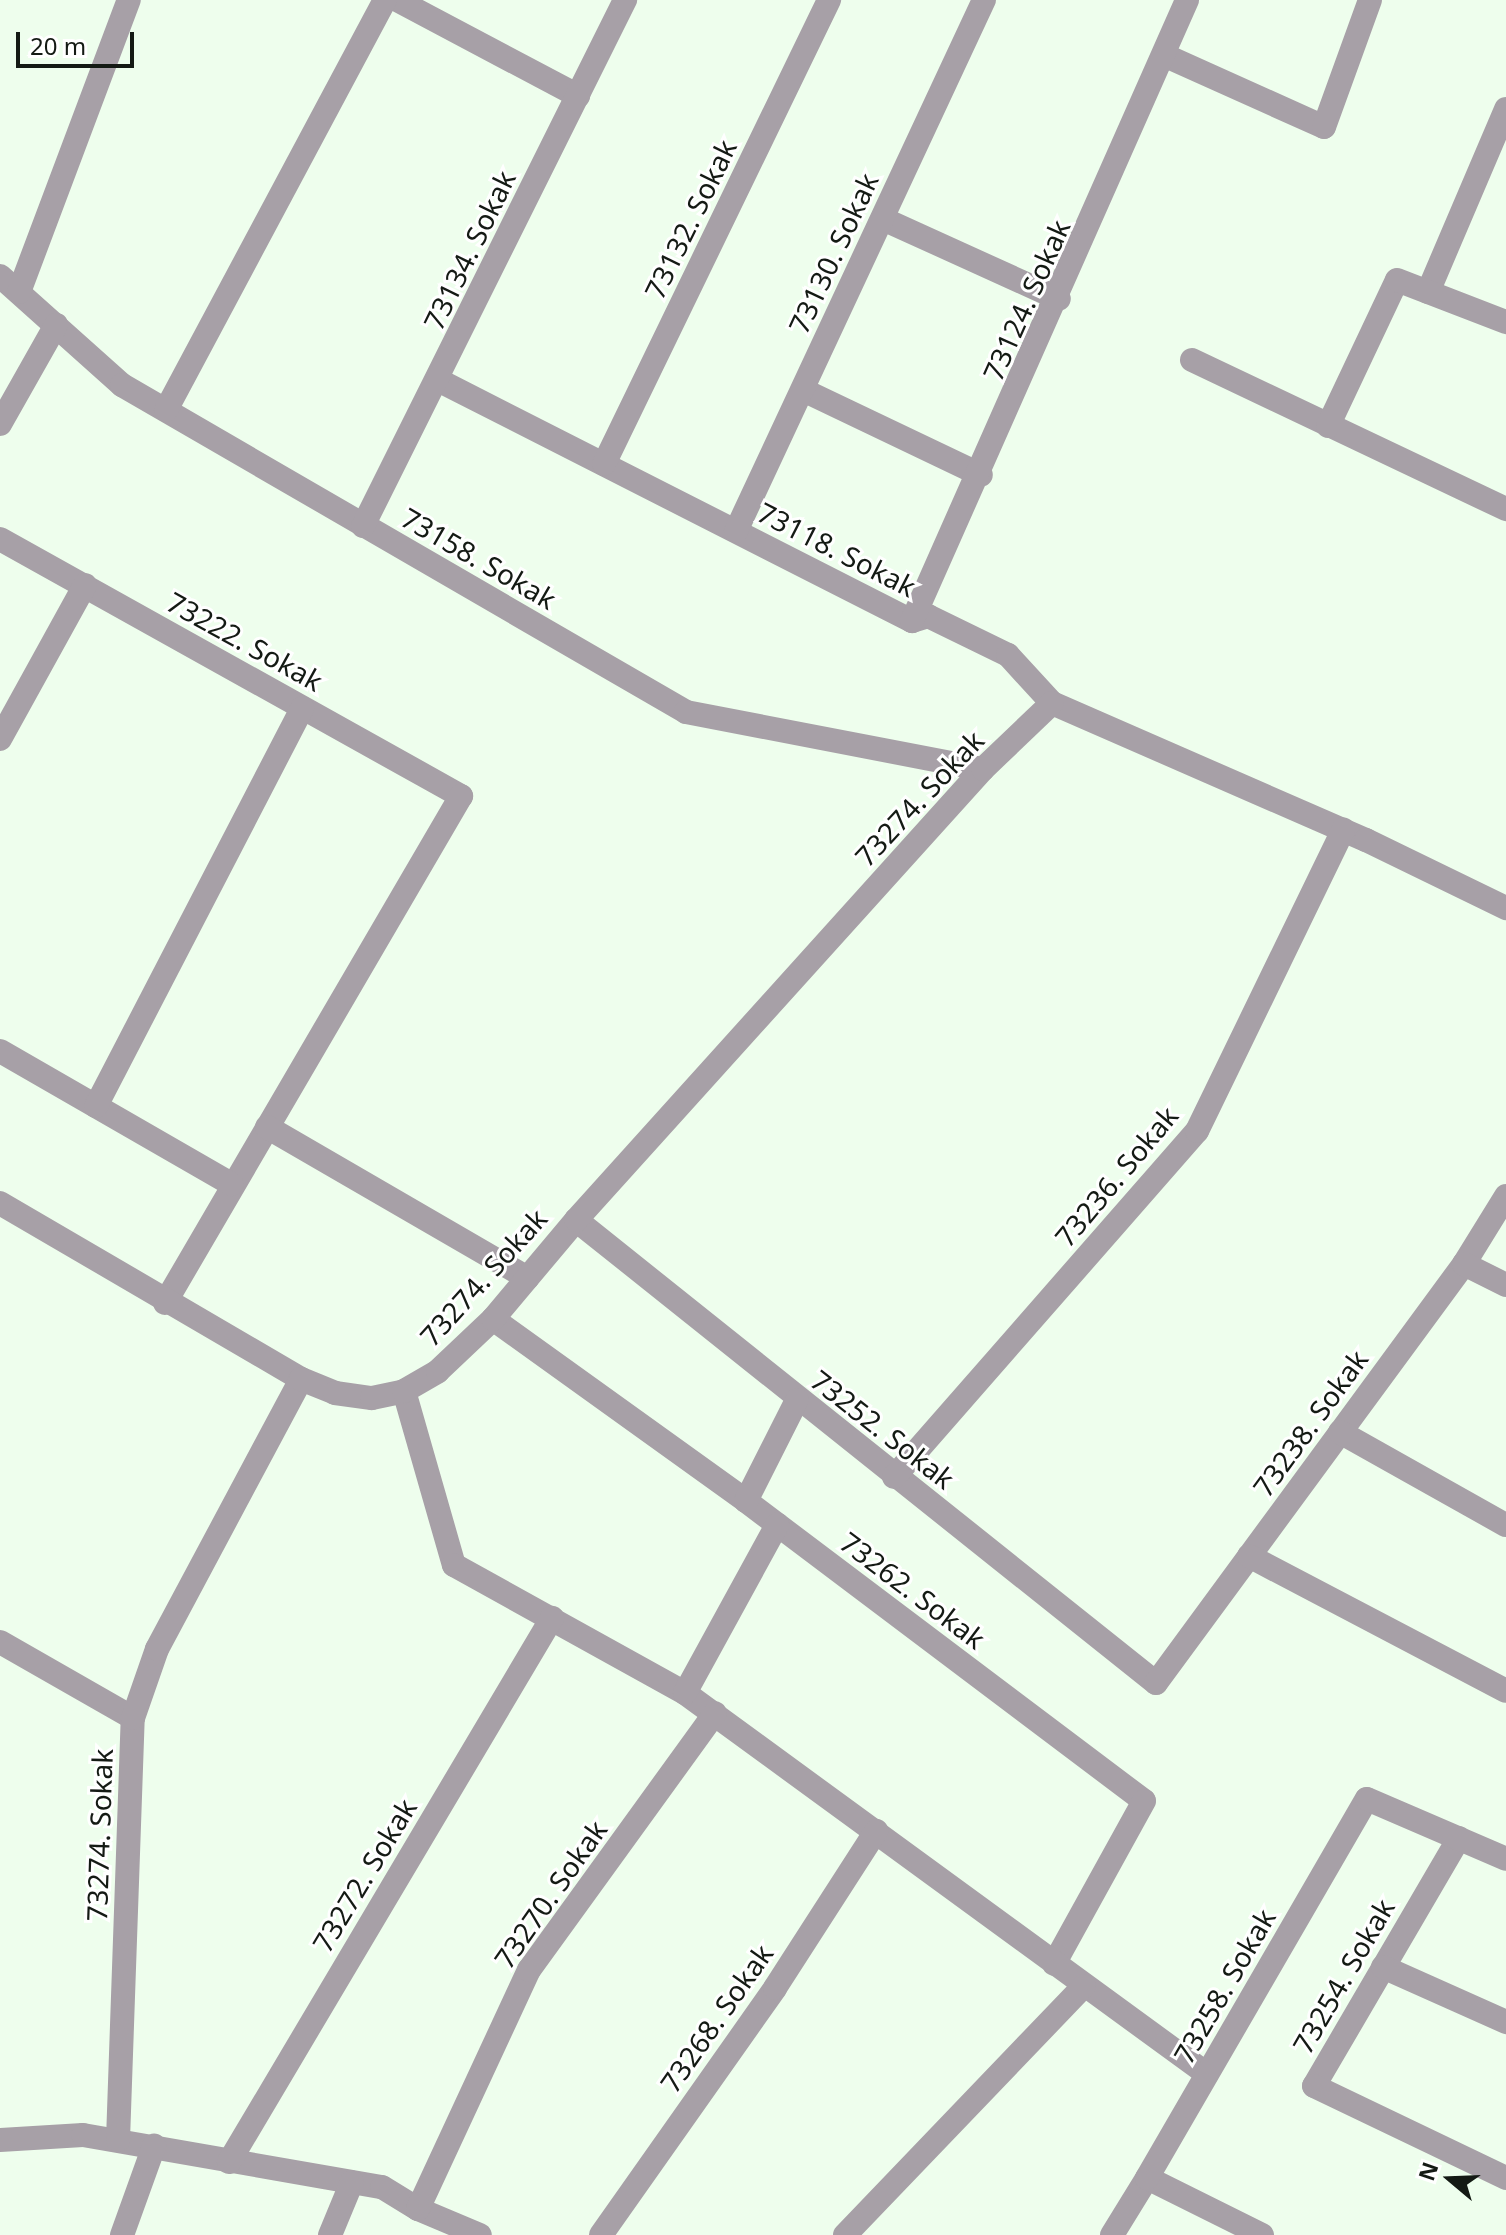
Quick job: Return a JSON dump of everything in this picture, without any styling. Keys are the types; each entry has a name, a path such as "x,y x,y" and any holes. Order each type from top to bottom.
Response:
{"street":[{"path":"9,284 129,0"},
{"path":"166,410 385,0"},
{"path":"397,0 578,96"},
{"name":"73134. Sokak","path":"363,526 625,0"},
{"name":"73132. Sokak","path":"604,464 829,0"},
{"name":"73130. Sokak","path":"736,531 984,0"},
{"name":"73124. Sokak","path":"912,621 1059,299 1166,56 1187,0"},
{"path":"1166,56 1324,127 1370,0"},
{"path":"1428,292 1506,109"},
{"path":"883,219 1059,299"},
{"path":"1328,426 1397,280 1506,322"},
{"name":"73158. Sokak","path":"9,284 122,385 686,712 983,769"},
{"path":"0,424 56,325"},
{"path":"1192,360 1506,509"},
{"name":"73118. Sokak","path":"438,380 912,621 928,616 1008,655 1052,703 1343,830 1506,908"},
{"path":"803,390 981,475"},
{"name":"73222. Sokak","path":"0,539 461,796 267,1127"},
{"path":"0,739 85,585"},
{"name":"73274. Sokak","path":"118,2140 133,1718 157,1649 301,1379 335,1393 360,1396 404,1391 438,1371 493,1319 576,1220 983,769 1052,703"},
{"path":"96,1106 302,708"},
{"name":"73236. Sokak","path":"894,1477 1197,1131 1343,830"},
{"path":"0,1051 231,1184"},
{"path":"165,1303 231,1184 267,1127 527,1278"},
{"name":"73238. Sokak","path":"1156,1683 1464,1264 1506,1196"},
{"path":"0,1203 165,1303 301,1379"},
{"name":"73252. Sokak","path":"576,1220 797,1400 1156,1683"},
{"path":"1464,1264 1506,1285"},
{"name":"73262. Sokak","path":"493,1319 746,1501 1144,1801 1054,1964"},
{"path":"404,1391 454,1565 685,1693 715,1713 1207,2074"},
{"path":"746,1501 797,1400"},
{"path":"1340,1432 1506,1525"},
{"path":"685,1693 777,1525"},
{"path":"1249,1556 1506,1691"},
{"name":"73272. Sokak","path":"229,2162 552,1618"},
{"path":"0,1642 133,1718"},
{"name":"73270. Sokak","path":"418,2209 529,1970 715,1713"},
{"name":"73258. Sokak","path":"1112,2235 1367,1799 1459,1838"},
{"name":"73268. Sokak","path":"601,2235 775,1988 876,1831"},
{"path":"1459,1838 1506,1859"},
{"name":"73254. Sokak","path":"1459,1838 1314,2086 1506,2178"},
{"path":"1383,1967 1506,2022"},
{"path":"845,2235 1084,1986"},
{"path":"0,2140 83,2135 382,2187 418,2209 480,2235"},
{"path":"122,2235 154,2146"},
{"path":"1147,2178 1262,2235"},
{"path":"330,2235 352,2182"}]}
